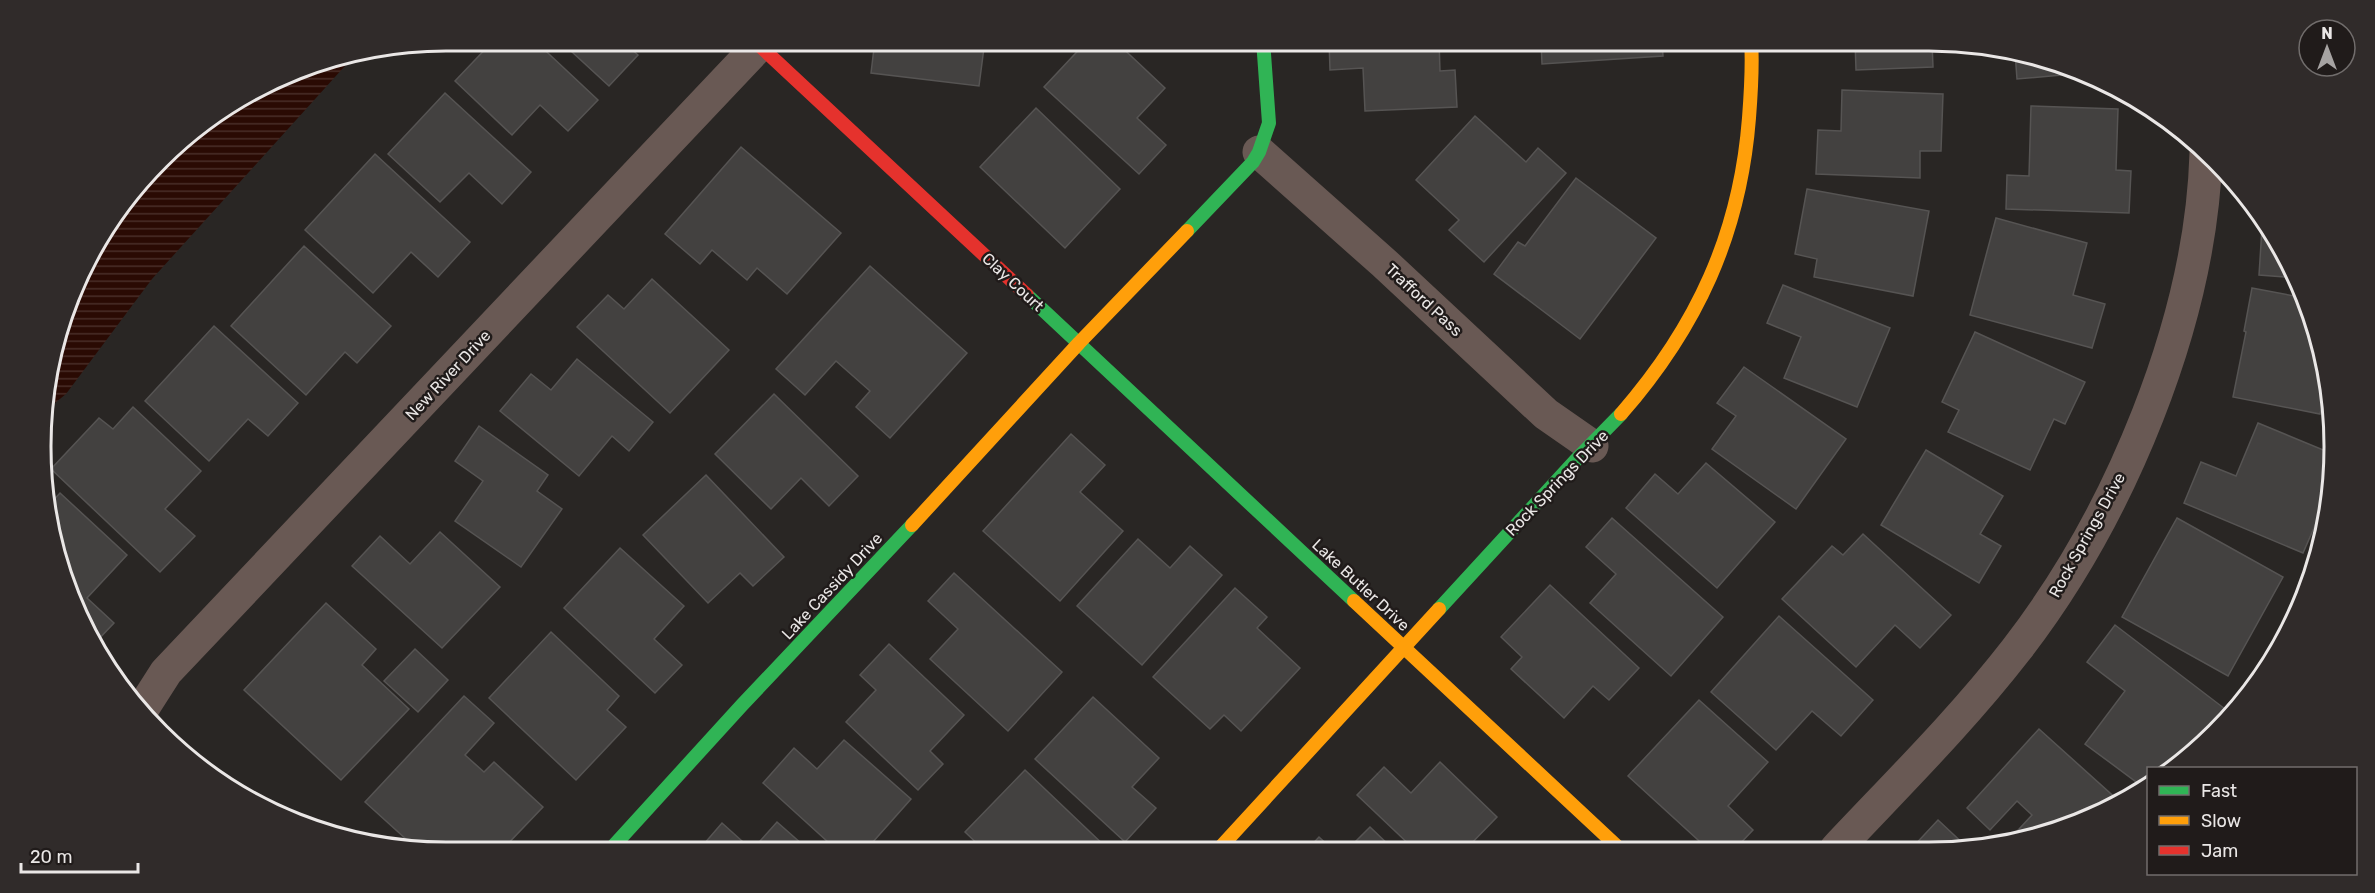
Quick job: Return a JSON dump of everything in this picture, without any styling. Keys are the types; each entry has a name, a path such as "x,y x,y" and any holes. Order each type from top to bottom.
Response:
{"street":[{"name":"New River Drive","path":"146,703 166,672 754,51"},
{"name":"Clay Court","path":"770,51 1079,343"},
{"path":"1079,343 1253,162 1269,123 1264,51"},
{"name":"Rock Springs Drive","path":"1226,842 1575,461 1592,446 1651,382 1672,352 1707,288 1733,220 1742,185 1750,129 1751,51"},
{"name":"Trafford Pass","path":"1259,152 1384,263 1546,414 1592,446"},
{"name":"Rock Springs Drive","path":"1843,842 1956,722 2016,650 2069,573 2115,491 2152,405 2179,322 2196,244 2205,164"},
{"name":"Lake Butler Drive","path":"1079,343 1612,842"},
{"name":"Lake Cassidy Drive","path":"617,842 1079,343"}],"shaded area":[{"path":"347,63 152,279 66,394 53,404 64,344 81,295 104,249 149,186 186,149 249,104 295,81"}],"building":[{"path":"484,51 546,51 598,100 568,131 540,105 512,135 455,81"},
{"path":"571,51 633,51 638,55 609,86"},
{"path":"874,51 984,51 979,86 871,73"},
{"path":"1078,51 1126,51 1165,88 1137,118 1166,145 1139,174 1044,87"},
{"path":"1329,51 1439,51 1440,71 1455,70 1457,107 1365,111 1363,68 1330,70"},
{"path":"1541,51 1663,51 1663,56 1542,64"},
{"path":"1855,51 1932,51 1933,67 1856,70"},
{"path":"2016,61 2064,75 2017,79"},
{"path":"1842,90 1943,94 1941,151 1920,151 1920,178 1816,174 1818,130 1841,131"},
{"path":"445,93 531,172 502,204 469,173 440,202 388,154"},
{"path":"2031,106 2118,109 2116,170 2131,171 2129,213 2006,209 2007,175 2029,176"},
{"path":"1036,108 1120,189 1065,248 980,167"},
{"path":"1475,116 1526,162 1538,148 1566,173 1484,262 1449,230 1459,220 1416,180"},
{"path":"741,147 841,233 787,294 757,268 747,280 712,250 700,264 665,234"},
{"path":"375,154 470,242 438,277 411,252 373,293 305,230"},
{"path":"1576,178 1656,238 1580,339 1494,274 1518,242 1525,246"},
{"path":"1807,189 1929,211 1913,296 1814,277 1817,259 1795,254"},
{"path":"1996,218 2087,243 2073,295 2105,304 2092,348 1970,315"},
{"path":"2262,234 2285,277 2259,275"},
{"path":"304,246 391,326 357,363 345,352 306,395 231,326"},
{"path":"870,266 967,353 890,438 856,407 870,391 836,361 805,395 776,369"},
{"path":"652,279 729,350 670,413 577,327 608,295 624,309"},
{"path":"1783,285 1890,328 1857,407 1784,378 1801,337 1767,323"},
{"path":"2252,288 2294,296 2311,344 2321,395 2320,414 2233,397 2246,332 2244,331"},
{"path":"214,326 298,403 268,436 248,419 209,461 145,401"},
{"path":"1975,332 2085,382 2065,424 2054,419 2030,470 1948,432 1959,410 1942,402"},
{"path":"577,359 653,422 629,451 612,436 579,476 500,411 531,374 551,390"},
{"path":"1744,367 1846,439 1796,509 1712,449 1736,416 1717,403"},
{"path":"774,394 858,476 829,506 801,478 771,509 715,454"},
{"path":"133,407 201,471 165,509 195,536 160,572 52,470 99,418 113,429"},
{"path":"2258,423 2324,450 2321,498 2316,523 2303,553 2184,503 2201,462 2236,476"},
{"path":"479,426 548,475 537,491 562,509 521,567 455,521 483,481 455,461"},
{"path":"1071,434 1105,465 1080,492 1123,531 1060,601 983,531"},
{"path":"1926,450 2003,496 1980,534 2001,546 1979,583 1881,525"},
{"path":"1706,463 1775,522 1717,588 1626,508 1655,474 1678,494"},
{"path":"706,475 784,557 753,586 740,573 708,603 643,535"},
{"path":"60,493 127,555 87,598 114,623 100,637 72,574 64,549 54,499"},
{"path":"1612,518 1723,617 1671,676 1590,603 1616,574 1586,547"},
{"path":"2177,518 2283,577 2228,676 2122,617"},
{"path":"440,532 500,587 442,648 352,566 380,536 410,564"},
{"path":"1863,534 1951,615 1920,648 1895,625 1856,667 1782,599 1832,546 1843,555"},
{"path":"1138,539 1170,568 1190,546 1222,575 1142,665 1077,606"},
{"path":"620,548 684,606 654,639 682,665 655,693 564,608"},
{"path":"954,573 1062,672 1008,731 930,659 958,629 928,601"},
{"path":"1550,585 1639,668 1609,700 1593,686 1564,718 1511,669 1522,657 1501,637"},
{"path":"1235,588 1267,617 1257,628 1300,668 1241,731 1224,715 1210,729 1153,677"},
{"path":"326,603 376,649 362,665 409,709 341,780 244,690"},
{"path":"1779,616 1873,700 1841,736 1812,711 1776,750 1711,692"},
{"path":"2115,625 2225,709 2189,744 2169,760 2159,767 2147,767 2147,776 2137,782 2085,744 2125,691 2087,662"},
{"path":"551,632 619,696 607,710 626,727 576,780 489,698"},
{"path":"889,644 964,715 930,751 943,764 918,790 846,722 876,690 860,675"},
{"path":"415,649 448,680 418,712 384,681"},
{"path":"464,696 494,723 465,755 484,772 494,762 543,807 510,842 446,842 407,840 365,802"},
{"path":"1093,697 1159,758 1132,787 1156,808 1125,842 1035,759"},
{"path":"1699,700 1768,762 1728,806 1753,830 1742,842 1700,842 1628,776"},
{"path":"2039,729 2113,796 2056,821 2016,832 2032,815 2017,801 1990,830 1967,808"},
{"path":"844,740 911,799 873,842 828,842 763,783 794,748 817,769"},
{"path":"1440,762 1497,817 1473,842 1407,842 1357,795 1384,767 1411,793"},
{"path":"1025,770 1101,842 976,842 965,832"},
{"path":"1938,820 1960,841 1928,842 1918,842"},
{"path":"777,822 800,842 759,842"},
{"path":"722,823 743,842 706,842"},
{"path":"1370,827 1386,842 1355,842"},
{"path":"1319,837 1324,842 1314,842"}],"traffic: fast":[{"path":"1187,231 1253,162 1259,152 1269,123 1264,51"},
{"path":"1027,295 1354,601"},
{"path":"1439,609 1621,414"},
{"path":"617,842 742,705 912,525"}],"traffic: slow":[{"path":"1621,414 1648,381 1693,313 1725,240 1744,160 1749,118 1752,51"},
{"path":"912,525 1079,343 1187,231"},
{"path":"1354,601 1612,842"},
{"path":"1225,842 1439,609"}],"traffic: jam":[{"path":"765,51 1027,295"}]}
